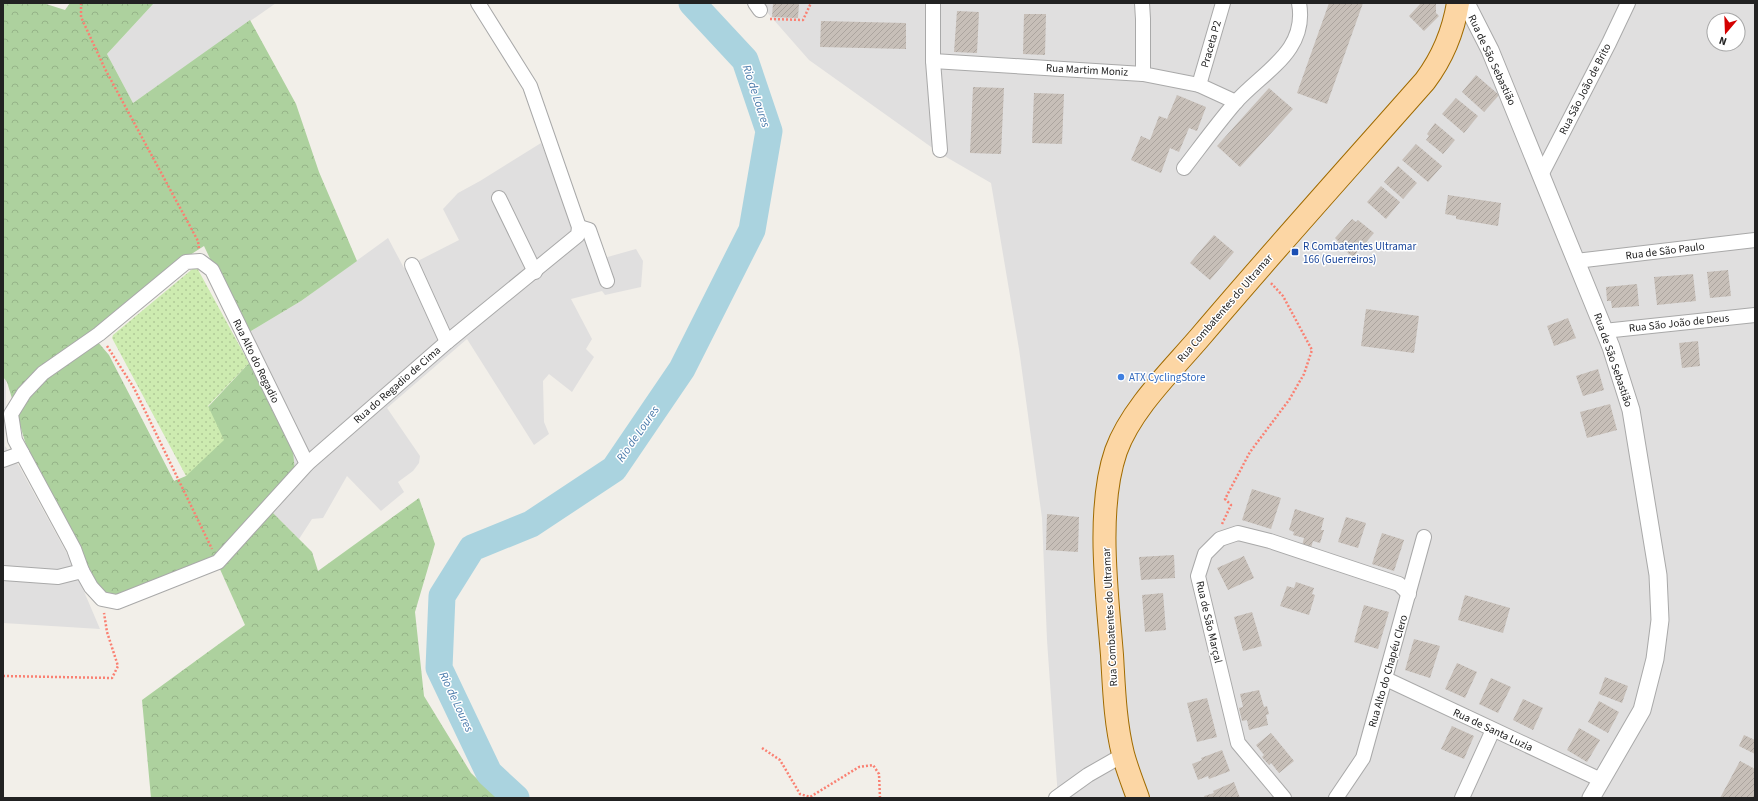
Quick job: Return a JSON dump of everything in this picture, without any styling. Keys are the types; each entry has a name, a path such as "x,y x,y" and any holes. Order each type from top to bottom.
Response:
{"main road":[{"name":"Rua Combatentes do Ultramar","path":"1138,798 1123,755 1117,721 1107,595 1105,517 1107,487 1116,450 1124,434 1144,404 1257,270 1425,81 1440,61 1447,46 1458,3"}],"street":[{"path":"478,3 530,86 579,227 589,230 607,281"},
{"path":"933,3 933,61 940,150"},
{"path":"1142,3 1143,74"},
{"name":"Praceta P2","path":"1199,85 1223,3"},
{"path":"1184,168 1236,102 1279,63 1298,34 1301,13 1299,3"},
{"name":"Rua de São Sebastião","path":"1466,3 1490,50 1604,331 1631,410 1650,523 1658,575 1660,620 1655,659 1642,710 1591,798"},
{"name":"Rua São João de Brito","path":"1541,175 1628,3"},
{"name":"Rua Martim Moniz","path":"933,61 1143,74 1199,85 1236,102"},
{"path":"499,198 535,272"},
{"name":"Rua do Regadio de Cima","path":"102,599 117,602 218,562 307,464 447,342 535,272 578,235 579,227"},
{"name":"Rua de São Paulo","path":"1576,261 1755,240"},
{"path":"102,599 91,587 82,571 74,549 15,440 12,414 24,393 43,373 99,334 186,262 200,261"},
{"name":"Rua Alto do Regadio","path":"200,261 212,270 307,464"},
{"path":"412,265 447,342"},
{"name":"Rua São João de Deus","path":"1604,331 1755,315"},
{"path":"3,460 22,453"},
{"name":"Rua de São Marçal","path":"1284,798 1238,743 1198,576 1205,554 1220,540 1238,533 1399,584 1409,594"},
{"name":"Rua Alto do Chapéu Clero","path":"1336,798 1363,758 1424,537"},
{"path":"3,573 58,577 82,571"},
{"name":"Rua de Santa Luzia","path":"1386,679 1601,780"},
{"path":"1462,798 1493,730"},
{"path":"1056,798 1088,775 1123,755"}],"path":[{"path":"80,3 81,17 105,69 198,241 200,261"},
{"path":"761,11 803,20 811,3"},
{"path":"1228,537 1222,525 1231,505 1225,499 1250,452 1289,400 1304,374 1312,350 1284,296 1257,270"},
{"path":"99,334 134,388 218,562"},
{"path":"3,676 112,678 118,666 107,632 102,599"},
{"path":"762,748 780,760 800,794 810,797 859,767 873,765 879,774 880,798"}],"shaded area":[{"path":"154,3 276,3 133,103 107,54"},
{"path":"759,3 1755,3 1755,798 1058,798 1047,640 1042,518 1019,349 991,183 941,154 809,60"},
{"path":"541,143 571,220 604,258 636,249 643,261 641,287 605,295 602,291 571,299 592,339 586,349 594,357 572,392 549,374 543,381 544,422 549,434 534,445 467,339 387,408 420,456 419,463 413,471 398,482 404,492 381,511 347,476 323,518 312,519 299,539 273,513 295,472 262,387 249,363 246,334 301,301 388,238 404,268 459,240 443,209 458,193"},
{"path":"3,377 6,381 5,446 19,466 71,561 100,629 3,623"}],"green space":[{"path":"3,3 43,3 65,10 70,3 154,3 107,54 133,103 250,20 296,104 319,172 357,261 301,301 246,334 204,246 193,253 91,334 109,355 174,481 186,476 208,407 249,363 293,451 295,472 273,513 312,552 318,571 419,498 435,544 415,612 424,696 471,773 497,798 151,798 142,700 245,625 219,567 117,599 98,588 30,458 7,382 3,377"},
{"path":"196,266 249,363 208,406 224,440 186,476 112,338 113,335"}],"building":[{"path":"773,3 799,3 798,18 772,17"},
{"path":"1329,3 1363,3 1327,104 1297,93"},
{"path":"1421,3 1436,3 1436,13 1439,16 1424,31 1409,16"},
{"path":"957,11 979,12 977,53 954,52"},
{"path":"1024,14 1046,14 1045,55 1023,54"},
{"path":"821,21 906,23 906,49 820,47"},
{"path":"1476,75 1499,95 1484,112 1462,92"},
{"path":"973,87 1004,88 1001,154 970,153"},
{"path":"1269,88 1293,109 1240,167 1217,146"},
{"path":"1034,93 1064,94 1062,144 1032,143"},
{"path":"1177,95 1206,107 1197,131 1189,128 1179,152 1170,148 1161,173 1131,160 1141,136 1150,140 1159,116 1167,119"},
{"path":"1456,98 1478,116 1464,133 1442,114"},
{"path":"1435,123 1455,140 1443,154 1426,140 1429,136 1427,134"},
{"path":"1416,144 1442,166 1428,182 1402,160"},
{"path":"1398,166 1417,183 1403,199 1384,182"},
{"path":"1381,186 1400,202 1386,219 1367,202"},
{"path":"1448,195 1501,203 1498,226 1456,219 1456,216 1445,214"},
{"path":"1352,219 1356,222 1358,220 1374,233 1353,257 1337,244 1339,242 1335,238"},
{"path":"1214,235 1234,252 1210,280 1190,263"},
{"path":"1728,270 1731,296 1710,298 1707,272"},
{"path":"1693,274 1696,301 1657,305 1654,277"},
{"path":"1637,284 1639,306 1612,308 1611,301 1607,301 1606,287"},
{"path":"1366,309 1419,316 1414,353 1361,346"},
{"path":"1568,318 1576,338 1554,346 1547,326"},
{"path":"1698,341 1700,366 1682,368 1679,343"},
{"path":"1598,369 1604,390 1583,396 1576,376"},
{"path":"1610,404 1617,430 1587,438 1580,412"},
{"path":"1252,489 1281,498 1271,529 1242,520"},
{"path":"1295,509 1324,518 1321,530 1324,530 1320,543 1313,541 1311,548 1302,546 1304,538 1293,535 1294,532 1289,530"},
{"path":"1047,514 1079,517 1078,552 1046,550"},
{"path":"1346,517 1366,523 1358,548 1338,542"},
{"path":"1382,533 1404,540 1394,571 1372,564"},
{"path":"1174,555 1175,578 1141,580 1139,557"},
{"path":"1244,556 1254,578 1228,590 1217,568"},
{"path":"1296,582 1314,588 1312,594 1315,595 1309,615 1280,606 1287,586 1294,588"},
{"path":"1163,593 1166,630 1145,632 1142,595"},
{"path":"1465,595 1510,608 1503,633 1458,620"},
{"path":"1364,605 1389,612 1378,649 1354,642"},
{"path":"1252,612 1262,646 1243,651 1234,617"},
{"path":"1414,639 1440,646 1430,678 1405,670"},
{"path":"1457,663 1477,672 1465,698 1445,689"},
{"path":"1605,677 1628,686 1622,703 1599,694"},
{"path":"1491,678 1511,687 1498,713 1479,704"},
{"path":"1259,690 1264,707 1267,706 1269,714 1266,715 1268,725 1249,730 1247,720 1242,721 1239,708 1243,707 1240,694"},
{"path":"1207,698 1217,737 1197,742 1187,703"},
{"path":"1523,699 1543,708 1533,730 1513,720"},
{"path":"1599,701 1619,712 1608,733 1588,722"},
{"path":"1452,726 1474,736 1464,759 1441,749"},
{"path":"1579,728 1600,740 1587,762 1567,750"},
{"path":"1271,733 1294,761 1279,773 1271,763 1269,765 1262,757 1264,755 1256,745"},
{"path":"1744,735 1755,740 1755,754 1739,746"},
{"path":"1222,750 1230,771 1209,779 1208,776 1198,780 1192,764 1202,760 1201,758"},
{"path":"1740,761 1755,769 1755,798 1720,798"},
{"path":"1234,782 1240,798 1205,798 1204,796 1214,793 1213,791"}],"waterway":[{"name":"Rio de Loures","path":"516,798 489,773 439,668 442,596 472,548 531,524 614,469 682,369 752,230 769,131 745,60 692,3"}],"place":[{"name":"R Combatentes Ultramar 166 (Guerreiros)","path":"1295,252"},
{"name":"ATX CyclingStore","path":"1121,377"}]}
